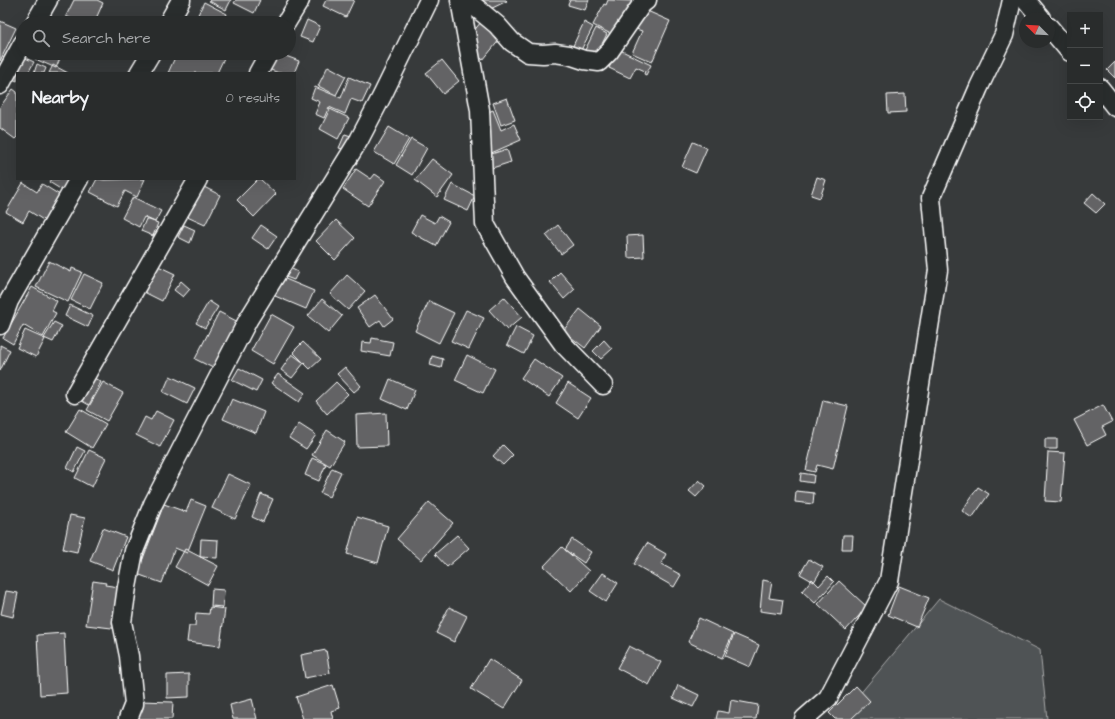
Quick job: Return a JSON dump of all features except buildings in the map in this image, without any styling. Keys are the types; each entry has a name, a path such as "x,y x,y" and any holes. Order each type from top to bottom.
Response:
{"street":[{"path":"172,16 181,0"},
{"path":"290,16 300,0"},
{"path":"128,719 134,704 129,656 122,622 126,587 134,551 153,504 248,320 359,140 429,0"},
{"path":"460,0 480,110 485,224 515,277 564,345 603,385"},
{"path":"467,0 497,25 512,42 528,53 555,53 599,62 609,52 642,4 647,0"},
{"path":"804,719 828,698 888,581 938,270 932,198 979,87 1004,34 1012,0"},
{"path":"1026,0 1036,12"},
{"path":"38,16 45,1"},
{"path":"1055,34 1067,48"},
{"path":"0,85 16,56"},
{"path":"140,72 147,60"},
{"path":"259,72 265,60"},
{"path":"1103,92 1115,107"},
{"path":"0,325 9,301 78,180"},
{"path":"75,394 197,180"}],"shaded area":[{"path":"939,599 1040,650 1047,719 839,719"}]}
